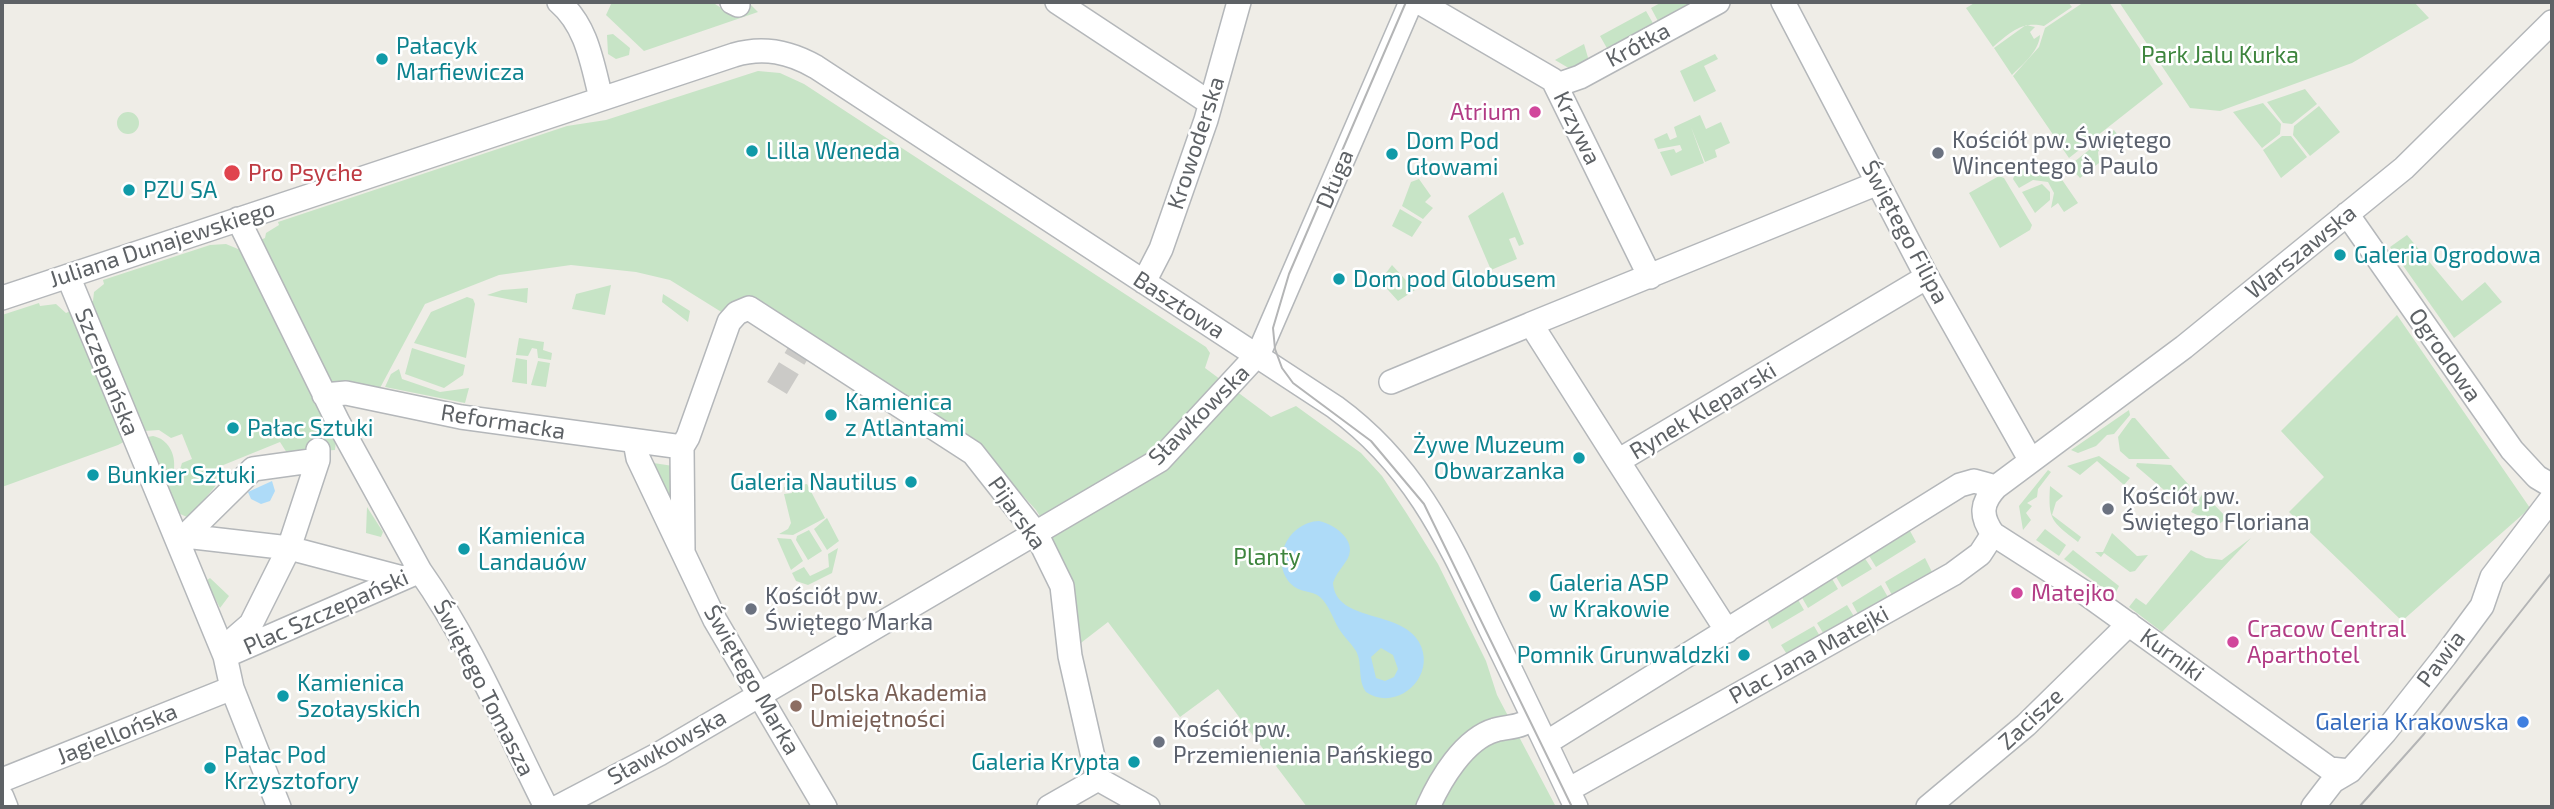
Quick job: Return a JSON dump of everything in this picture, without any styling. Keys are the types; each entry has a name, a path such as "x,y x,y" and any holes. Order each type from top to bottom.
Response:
{"street":[{"path":"559,2 576,19 583,32 601,98"},
{"path":"1057,2 1210,103"},
{"name":"Krowoderska","path":"1144,282 1161,249 1210,103 1240,2"},
{"name":"Długa","path":"1258,356 1411,2"},
{"name":"Krzywa","path":"1419,2 1547,76 1556,85 1650,277"},
{"name":"Krótka","path":"1556,85 1580,77 1718,2"},
{"name":"Świętego Filipa","path":"1783,2 1927,277 2031,461"},
{"name":"Warszawska","path":"2031,461 2184,347 2426,148 2552,22"},
{"name":"Basztowa","path":"601,98 741,52 768,50 791,55 816,67 1356,423 1412,481 1442,527 1572,799"},
{"name":"Juliana Dunajewskiego","path":"2,298 601,98"},
{"path":"1391,382 1878,183"},
{"name":"Ogrodowa","path":"2347,214 2512,450 2537,477 2552,486"},
{"path":"238,219 324,395"},
{"name":"Szczepańska","path":"68,276 161,506"},
{"name":"Rynek Kleparski","path":"1531,324 1618,461 1927,277"},
{"name":"Pijarska","path":"749,308 801,348 973,453 1037,533 1062,586 1070,656 1098,779"},
{"name":"Świętego Marka","path":"683,550 682,447 729,322 737,313 749,308"},
{"name":"Sławkowska","path":"558,807 760,695 1160,460 1258,356"},
{"name":"Reformacka","path":"324,395 346,394 461,417 682,447"},
{"name":"Plac Szczepański","path":"161,506 225,656 412,575 324,395"},
{"name":"Świętego Marka","path":"635,442 638,458 715,620 825,807"},
{"path":"279,807 232,688 225,656 236,637 251,624 289,548 318,455 253,469 185,536 289,548 412,575"},
{"path":"1618,461 1727,631"},
{"path":"1993,534 1983,510 1986,498 1996,487 2031,461"},
{"path":"1546,743 1960,485 1974,481 1996,487"},
{"name":"Pawia","path":"2314,807 2333,781 2350,771 2390,726 2482,606 2492,578 2552,498"},
{"name":"Kurniki","path":"1993,534 2047,566 2323,765 2337,772 2350,771"},
{"name":"Plac Jana Matejki","path":"1572,799 1952,574 1980,554 1993,534"},
{"name":"Świętego Tomasza","path":"412,575 486,687 546,807"},
{"name":"Zacisze","path":"1928,807 2026,725 2129,624"},
{"name":"Jagiellońska","path":"2,780 232,688"},
{"path":"1428,807 1442,775 1478,739 1495,730 1522,724"},
{"path":"1049,807 1098,779 1148,807"},
{"path":"2,797 6,807"}],"green space":[{"path":"612,2 712,2 732,15 742,2 748,2 758,12 644,51 606,15"},
{"path":"1662,2 1696,2 1659,23 1651,8"},
{"path":"1976,2 2068,2 2072,7 2044,26 2029,25 2016,29 1993,47 1966,8"},
{"path":"2084,2 2109,2 2163,84 2069,158 2013,76 2039,47 2045,28"},
{"name":"Park Jalu Kurka","path":"2119,2 2414,2 2429,18 2352,63 2220,111 2190,108"},
{"path":"1646,11 1654,25 1608,50 1600,36"},
{"path":"2026,25 2035,27 2030,32 2034,39 2040,35 2039,41 2030,56 2012,75 1994,48"},
{"path":"613,34 630,48 629,55 616,59 608,54 607,35"},
{"path":"1584,44 1589,61 1572,70 1555,60"},
{"path":"1715,54 1718,59 1704,66 1716,91 1694,102 1680,71"},
{"name":"Planty","path":"758,71 780,73 804,84 1206,347 1210,353 1205,368 1271,417 1296,406 1361,453 1382,476 1438,564 1486,661 1497,695 1556,807 1307,807 1218,689 1180,717 1108,622 1073,649 1049,546 1051,534 1036,510 995,465 753,298 723,313 670,280 636,272 571,265 499,275 425,304 380,388 359,383 317,404 336,440 335,450 287,453 280,442 216,468 218,483 189,518 178,513 167,487 177,479 182,463 192,459 182,434 171,438 159,430 144,431 118,445 2,487 2,315 39,303 40,306 56,304 66,313 93,301 94,292 104,284 103,280 210,245 226,244 238,249 265,238 266,233 279,225 278,222 567,126 606,120"},
{"path":"2305,89 2317,104 2292,124 2283,123 2267,102"},
{"path":"2263,103 2281,124 2280,134 2262,148 2233,112"},
{"path":"2319,106 2340,132 2310,156 2293,135 2294,126"},
{"path":"124,112 132,112 139,119 139,127 132,134 124,134 117,127 117,119"},
{"path":"1700,115 1706,129 1721,122 1730,143 1715,150 1717,157 1705,162 1691,127 1704,163 1671,176 1660,152 1674,149 1676,153 1682,150 1680,145 1658,149 1654,139 1667,133 1670,140 1677,137 1674,127"},
{"path":"2114,130 2123,142 2117,147 2115,144 2102,146 2098,152 2099,163 2080,178 2069,166"},
{"path":"2282,136 2291,136 2307,157 2281,178 2263,150"},
{"path":"2028,166 2041,172 2054,168 2078,203 2064,212 2058,203 2051,208 2054,193 2048,182 2033,180 2019,188 2013,179 2015,174"},
{"path":"1999,176 2004,178 2032,225 2030,230 2000,248 1969,193"},
{"path":"1419,179 1431,196 1425,202 1433,208 1423,219 1402,206 1411,182"},
{"path":"2042,184 2050,192 2050,200 2035,213 2022,192"},
{"path":"1503,192 1524,244 1519,246 1515,237 1509,239 1517,259 1491,270 1468,216"},
{"path":"1400,209 1422,222 1412,237 1392,226"},
{"path":"2407,235 2462,301 2485,282 2502,302 2454,338 2390,247"},
{"path":"1392,265 1415,290 1398,301 1380,281"},
{"path":"611,285 605,315 572,309 576,294"},
{"path":"528,288 527,303 487,295 502,290"},
{"path":"663,294 690,311 688,322 662,302"},
{"path":"467,297 473,299 475,304 466,358 414,343 431,312"},
{"path":"2397,315 2530,508 2402,621 2289,512 2324,477 2281,431"},
{"path":"519,338 544,342 543,350 552,353 551,360 538,358 537,349 532,348 528,356 516,355"},
{"path":"412,348 465,365 463,375 444,388 405,374"},
{"path":"516,358 527,360 527,384 512,382"},
{"path":"538,361 550,363 546,387 531,385"},
{"path":"399,369 402,379 440,392 469,388 465,403 385,387 391,374"},
{"path":"2129,410 2130,415 2114,434 2107,435 2096,446 2078,453 2071,450"},
{"path":"2132,418 2135,418 2170,459 2129,459 2120,451 2118,437"},
{"path":"153,436 167,444 174,458 174,469 165,479 148,437"},
{"path":"2099,456 2130,478 2124,485 2097,461 2080,475 2067,466"},
{"path":"647,462 673,466 672,504"},
{"path":"2137,463 2171,465 2189,485 2192,493 2184,507 2136,466"},
{"path":"2048,470 2051,472 2038,489 2037,497 2027,503 2032,506 2026,513 2031,520 2023,530 2019,506"},
{"path":"807,484 825,518 793,535 779,534 788,529 791,523 784,494 792,493 792,489 784,490 784,487"},
{"path":"2050,486 2063,496 2056,502 2052,515 2081,537 2078,542 2053,519 2051,513 2050,506"},
{"path":"2203,493 2227,518 2218,525 2191,512"},
{"path":"367,507 383,532 381,537 366,533"},
{"path":"827,518 839,541 827,550 814,529"},
{"path":"1909,529 1916,542 1876,567 1868,554"},
{"path":"2045,529 2066,545 2059,556 2036,540"},
{"path":"809,530 822,551 808,560 796,540 797,536"},
{"path":"2112,533 2137,556 2148,555 2135,571 2130,572 2104,553 2101,557 2095,552 2103,552"},
{"path":"777,538 791,539 803,561 791,570"},
{"path":"2251,538 2162,632 2129,607 2136,598 2146,605 2191,550 2206,558 2222,560"},
{"path":"838,548 832,573 808,585 796,581 792,573 804,567 810,576 829,567 828,554"},
{"path":"2073,550 2119,586 2114,596 2064,559"},
{"path":"1864,557 1872,569 1842,587 1835,575"},
{"path":"1925,558 1933,574 1893,597 1885,582"},
{"path":"1831,577 1838,589 1808,608 1801,596"},
{"path":"210,578 229,596 220,608 206,581"},
{"path":"1881,585 1889,599 1859,616 1852,603"},
{"path":"1797,598 1804,610 1772,629 1766,617"},
{"path":"1847,605 1855,618 1825,636 1817,623"},
{"path":"1814,626 1821,638 1788,656 1781,645"}],"water":[{"path":"272,481 275,491 270,501 261,504 251,499 248,492"},
{"path":"1319,521 1337,529 1347,539 1350,551 1348,558 1333,583 1337,596 1357,611 1398,624 1419,642 1423,667 1411,688 1401,694 1390,698 1366,692 1356,651 1339,629 1326,604 1317,595 1294,587 1285,574 1282,554 1286,544 1291,535 1308,523","holes":["1381,648 1393,655 1398,669 1394,677 1385,681 1376,678 1371,657"]}],"tunnel":[{"path":"777,388 798,353"}],"tram line":[{"path":"1406,2 1289,274 1273,328 1275,349 1282,368 1293,383 1371,441 1424,504 1572,807"},
{"path":"2359,807 2424,734 2552,572"}],"place":[{"name":"Pałacyk Marfiewicza","path":"382,59"},
{"name":"Atrium","path":"1535,112"},
{"name":"Lilla Weneda","path":"752,151"},
{"name":"Kościół pw. Świętego Wincentego à Paulo","path":"1938,153"},
{"name":"Dom Pod Głowami","path":"1392,154"},
{"name":"Pro Psyche","path":"232,173"},
{"name":"PZU SA","path":"129,190"},
{"name":"Galeria Ogrodowa","path":"2340,255"},
{"name":"Dom pod Globusem","path":"1339,279"},
{"name":"Kamienica z Atlantami","path":"831,415"},
{"name":"Pałac Sztuki","path":"233,428"},
{"name":"Żywe Muzeum Obwarzanka","path":"1579,458"},
{"name":"Bunkier Sztuki","path":"93,475"},
{"name":"Galeria Nautilus","path":"911,482"},
{"name":"Kościół pw. Świętego Floriana","path":"2108,509"},
{"name":"Kamienica Landauów","path":"464,549"},
{"name":"Matejko","path":"2017,593"},
{"name":"Galeria ASP w Krakowie","path":"1535,596"},
{"name":"Kościół pw. Świętego Marka","path":"751,609"},
{"name":"Cracow Central Aparthotel","path":"2233,642"},
{"name":"Pomnik Grunwaldzki","path":"1744,655"},
{"name":"Kamienica Szołayskich","path":"283,696"},
{"name":"Polska Akademia Umiejętności","path":"796,706"},
{"name":"Galeria Krakowska","path":"2523,722"},
{"name":"Kościół pw. Przemienienia Pańskiego","path":"1159,742"},
{"name":"Galeria Krypta","path":"1134,762"},
{"name":"Pałac Pod Krzysztofory","path":"210,768"}]}
